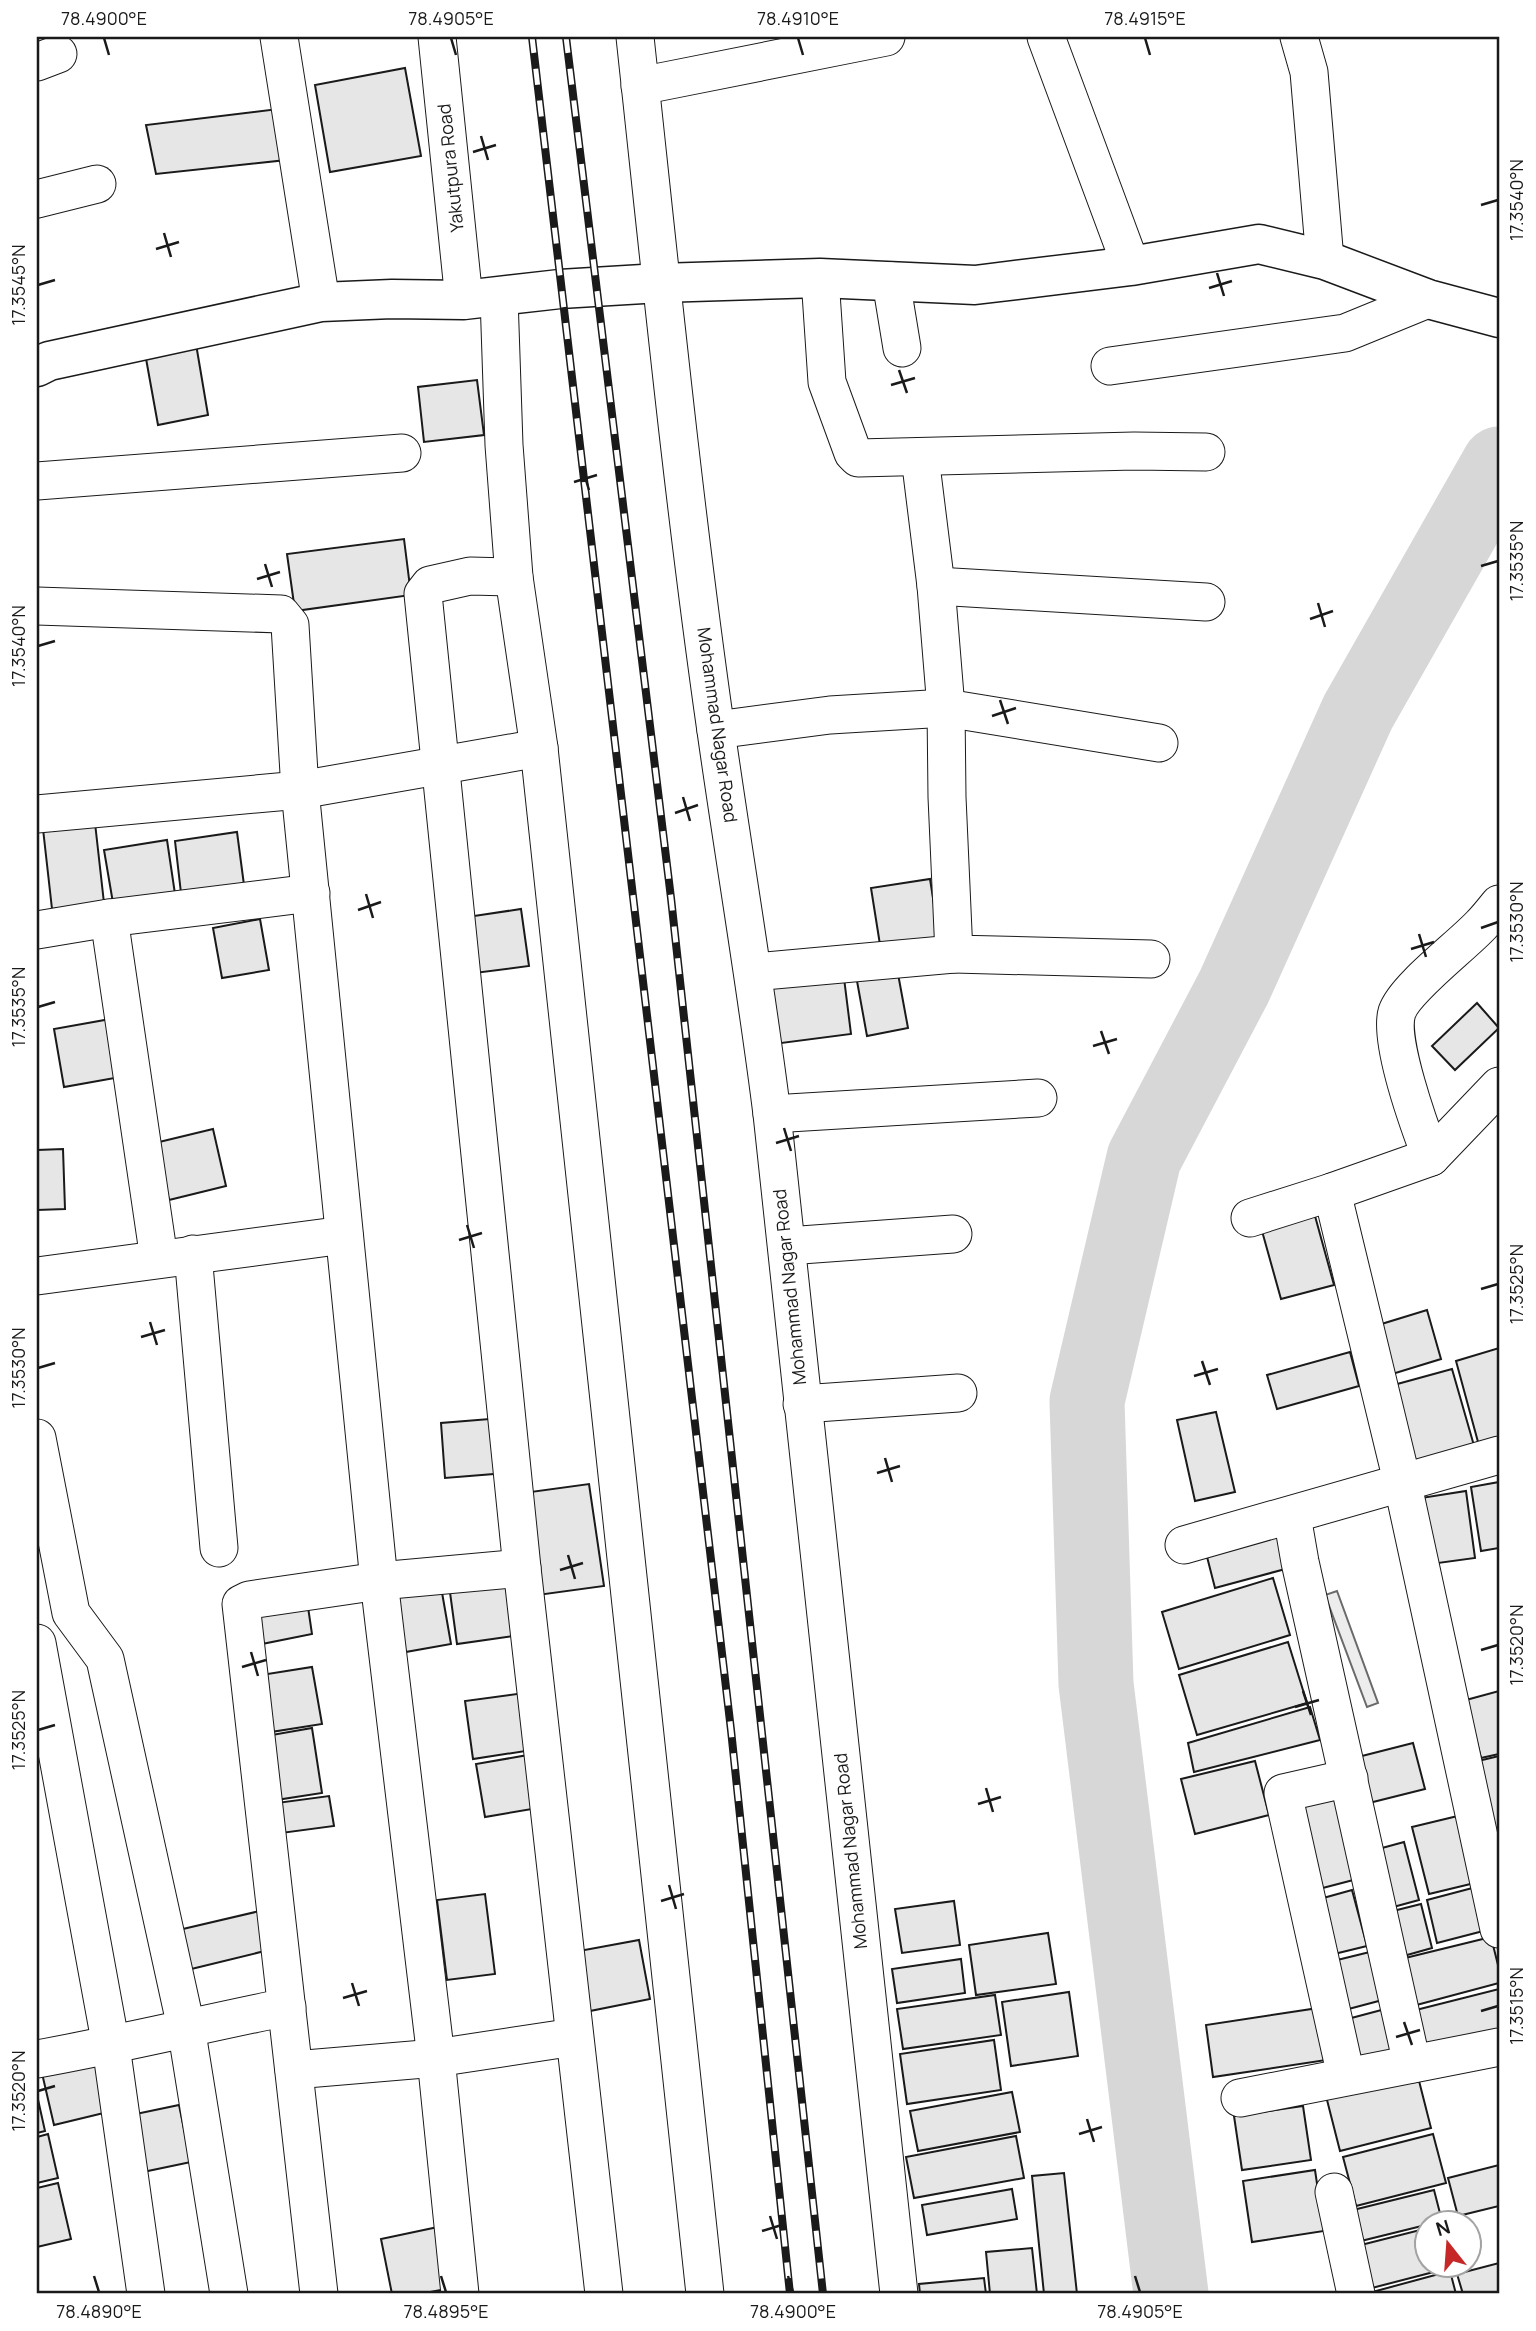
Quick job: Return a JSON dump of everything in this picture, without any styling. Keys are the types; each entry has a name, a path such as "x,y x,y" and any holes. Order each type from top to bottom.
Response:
{"main road":[{"path":"37,367 49,361 321,302 482,298 560,289 660,283 820,278 975,285 1131,266 1259,244 1325,260 1428,299 1499,318"}],"street":[{"path":"279,37 321,302"},
{"name":"Yakutpura Road","path":"437,37 482,298 504,445 514,577 539,748 705,2294"},
{"name":"Mohammad Nagar Road","path":"635,37 660,283 716,730 754,972 772,1114 899,2294"},
{"path":"640,86 886,37"},
{"path":"1046,37 1131,266"},
{"path":"1299,37 1310,72 1325,260"},
{"path":"37,199 97,184"},
{"path":"820,278 827,382 853,453 858,458 1134,450 1206,452"},
{"path":"891,281 902,348"},
{"path":"1110,366 1345,333 1428,299"},
{"path":"37,481 402,453"},
{"path":"920,457 936,586 946,708 954,954"},
{"path":"514,577 470,576 430,585 423,594 522,1568 604,2294"},
{"path":"936,586 1206,602"},
{"path":"37,606 281,614 290,625 300,790 379,1581 436,2058 460,2294"},
{"path":"716,730 830,715 946,708 1159,743"},
{"path":"37,814 300,790 539,748"},
{"path":"37,930 110,918 311,893"},
{"path":"1431,1157 1412,1105 1394,1026 1398,1010 1416,987 1482,924 1499,904"},
{"path":"110,918 176,1256 219,1548"},
{"path":"754,972 954,954 1151,959"},
{"path":"1250,1218 1431,1157 1499,1086"},
{"path":"772,1114 1038,1098"},
{"path":"1332,1192 1402,1481 1499,1929"},
{"path":"787,1246 953,1234"},
{"path":"37,1276 344,1235"},
{"path":"802,1404 958,1393"},
{"path":"37,1438 71,1613 106,1659 186,2027 229,2294"},
{"path":"1184,1545 1499,1455"},
{"path":"1292,1516 1412,2064"},
{"path":"319,2294 242,1604 379,1581 522,1568"},
{"path":"85,1632 37,1643 111,2046 146,2294"},
{"path":"1346,2076 1283,1793 1349,1778"},
{"path":"37,2059 111,2046 186,2027 287,2007"},
{"path":"294,2070 436,2058 574,2037"},
{"path":"1240,2098 1499,2047"},
{"path":"1334,2192 1356,2294"}],"shaded area":[{"path":"1337,1591 1378,1703 1367,1707 1325,1595"}],"building":[{"path":"405,68 421,156 330,172 315,85"},
{"path":"278,109 286,160 156,174 146,125"},
{"path":"196,344 208,415 158,425 145,353"},
{"path":"477,380 484,435 424,442 418,387"},
{"path":"404,539 411,595 295,611 287,554"},
{"path":"94,814 104,903 52,909 42,820"},
{"path":"237,832 244,885 181,893 175,841"},
{"path":"167,840 175,894 113,903 104,850"},
{"path":"930,879 940,942 881,951 871,888"},
{"path":"521,909 529,966 475,973 467,917"},
{"path":"260,919 269,970 222,978 213,928"},
{"path":"896,963 908,1028 867,1036 855,970"},
{"path":"844,978 851,1034 774,1044 768,988"},
{"path":"1477,1003 1499,1028 1455,1070 1432,1046"},
{"path":"116,1018 126,1076 64,1087 54,1029"},
{"path":"213,1129 226,1186 169,1200 155,1143"},
{"path":"63,1149 65,1209 37,1210 37,1150"},
{"path":"1315,1216 1334,1285 1281,1299 1262,1231"},
{"path":"1427,1310 1441,1359 1389,1375 1375,1326"},
{"path":"1499,1348 1499,1448 1481,1453 1456,1361"},
{"path":"1350,1352 1359,1386 1277,1409 1267,1375"},
{"path":"1452,1369 1477,1456 1414,1473 1390,1386"},
{"path":"1216,1412 1235,1492 1195,1501 1177,1420"},
{"path":"502,1418 506,1473 445,1478 441,1423"},
{"path":"1499,1482 1499,1548 1481,1551 1471,1487"},
{"path":"589,1484 604,1586 538,1595 523,1493"},
{"path":"1466,1491 1475,1558 1431,1564 1421,1498"},
{"path":"1279,1527 1289,1568 1215,1588 1204,1545"},
{"path":"507,1577 514,1636 457,1644 449,1585"},
{"path":"1273,1578 1290,1635 1179,1669 1162,1612"},
{"path":"440,1581 451,1644 400,1653 389,1589"},
{"path":"308,1607 312,1634 257,1645 252,1618"},
{"path":"1288,1642 1307,1703 1197,1735 1179,1675"},
{"path":"312,1667 322,1724 271,1732 261,1675"},
{"path":"1499,1691 1499,1754 1481,1758 1466,1700"},
{"path":"524,1693 532,1750 473,1759 465,1701"},
{"path":"1310,1707 1320,1740 1194,1772 1188,1743"},
{"path":"312,1728 322,1793 276,1800 266,1736"},
{"path":"1413,1743 1425,1789 1365,1804 1354,1758"},
{"path":"528,1755 538,1808 485,1817 476,1764"},
{"path":"1499,1756 1499,1828 1494,1829 1478,1761"},
{"path":"1255,1761 1269,1815 1195,1834 1181,1779"},
{"path":"1339,1794 1361,1878 1315,1890 1294,1805"},
{"path":"329,1796 334,1826 274,1834 269,1804"},
{"path":"1466,1814 1483,1881 1429,1894 1412,1827"},
{"path":"1404,1842 1419,1900 1386,1909 1371,1851"},
{"path":"1480,1886 1491,1929 1437,1943 1427,1900"},
{"path":"1352,1890 1367,1946 1330,1955 1316,1900"},
{"path":"485,1894 495,1974 447,1980 437,1900"},
{"path":"954,1901 960,1945 902,1953 895,1909"},
{"path":"1421,1904 1432,1948 1400,1957 1389,1912"},
{"path":"264,1910 273,1949 179,1972 170,1932"},
{"path":"1048,1933 1056,1984 976,1995 969,1945"},
{"path":"1491,1937 1499,1969 1499,1983 1409,2007 1397,1960"},
{"path":"639,1940 650,1999 590,2011 579,1951"},
{"path":"1378,1950 1390,1998 1341,2011 1329,1962"},
{"path":"961,1959 965,1993 897,2003 892,1969"},
{"path":"1499,1989 1499,2035 1420,2056 1408,2012"},
{"path":"1069,1992 1078,2056 1011,2066 1002,2002"},
{"path":"995,1995 1001,2035 903,2049 897,2009"},
{"path":"1325,2007 1333,2059 1213,2077 1206,2025"},
{"path":"1389,2008 1402,2060 1353,2072 1340,2021"},
{"path":"994,2040 1001,2090 907,2104 900,2054"},
{"path":"98,2055 112,2111 54,2125 41,2069"},
{"path":"1417,2073 1431,2128 1340,2151 1326,2096"},
{"path":"1012,2092 1020,2132 918,2151 910,2111"},
{"path":"37,2095 45,2131 37,2133"},
{"path":"179,2105 191,2162 143,2172 131,2115"},
{"path":"1303,2106 1311,2160 1242,2170 1234,2116"},
{"path":"48,2134 58,2178 37,2183 37,2137"},
{"path":"1433,2134 1446,2183 1356,2206 1343,2157"},
{"path":"1016,2136 1024,2178 914,2198 906,2157"},
{"path":"1499,2165 1499,2206 1484,2210 1456,2208 1448,2178"},
{"path":"1315,2170 1324,2231 1252,2242 1243,2181"},
{"path":"1064,2173 1077,2294 1044,2294 1032,2176"},
{"path":"58,2183 71,2239 37,2247 37,2188"},
{"path":"1012,2189 1017,2219 927,2235 922,2205"},
{"path":"1434,2190 1439,2208 1414,2208 1414,2228 1361,2241 1353,2210"},
{"path":"438,2227 451,2288 420,2294 392,2294 381,2239"},
{"path":"1414,2232 1414,2277 1368,2289 1357,2246"},
{"path":"1032,2248 1037,2294 990,2294 986,2252"},
{"path":"1499,2263 1499,2294 1463,2294 1458,2278 1484,2278 1484,2267"},
{"path":"984,2278 986,2294 920,2294 919,2284"},
{"path":"1424,2278 1452,2278 1456,2294 1365,2294"}],"waterway":[{"path":"1171,2294 1096,1684 1087,1401 1144,1158 1234,987 1358,712 1499,464"}],"railway":[{"path":"532,37 731,1730 790,2294"},
{"path":"566,37 671,898 823,2294"}]}
